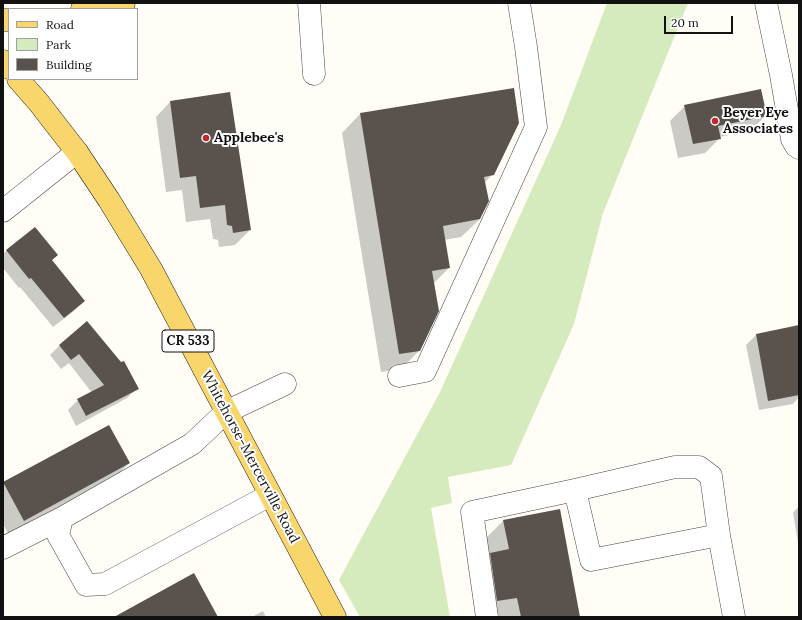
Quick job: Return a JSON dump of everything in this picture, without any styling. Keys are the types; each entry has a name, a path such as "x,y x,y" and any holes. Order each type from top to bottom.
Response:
{"main road":[{"path":"89,8 124,3"},
{"name":"Whitehorse-Mercerville Road","path":"19,80 39,103 76,152 109,200 151,269 335,617"}],"street":[{"path":"309,3 314,74"},
{"path":"399,376 425,371 536,127 519,3"},
{"path":"766,3 781,75 792,139 799,148"},
{"path":"3,211 76,152"},
{"path":"3,548 62,518 192,444 226,412 285,384"},
{"path":"486,617 472,512 675,467 699,467 711,476 719,535 734,617"},
{"path":"575,490 591,560 719,535"},
{"path":"62,518 58,535 86,585 105,584 270,494"}],"green space":[{"path":"607,3 688,3 603,213 574,324 511,465 448,477 452,503 431,508 450,617 360,617 339,580 440,392 561,125"}],"building":[{"path":"514,88 519,123 494,175 484,177 489,201 480,219 443,226 450,268 432,271 439,311 420,351 399,354 360,113"},
{"name":"Beyer Eye Associates","path":"761,89 767,116 718,126 721,139 693,144 684,105"},
{"name":"Applebee's","path":"230,92 251,230 233,233 232,226 227,225 225,205 200,208 196,176 180,178 170,101"},
{"path":"35,227 58,255 52,260 85,301 64,318 31,278 29,279 6,250"},
{"path":"87,321 121,362 124,361 139,389 86,416 77,399 104,385 79,354 71,360 59,345"},
{"path":"799,325 799,395 768,401 756,334"},
{"path":"109,425 130,463 24,521 3,482"},
{"path":"560,509 580,617 521,617 517,598 497,601 490,553 509,549 503,520"},
{"path":"194,573 218,617 114,617"}],"place":[{"name":"Beyer Eye Associates","path":"715,121"},
{"name":"Applebee's","path":"206,138"}]}
